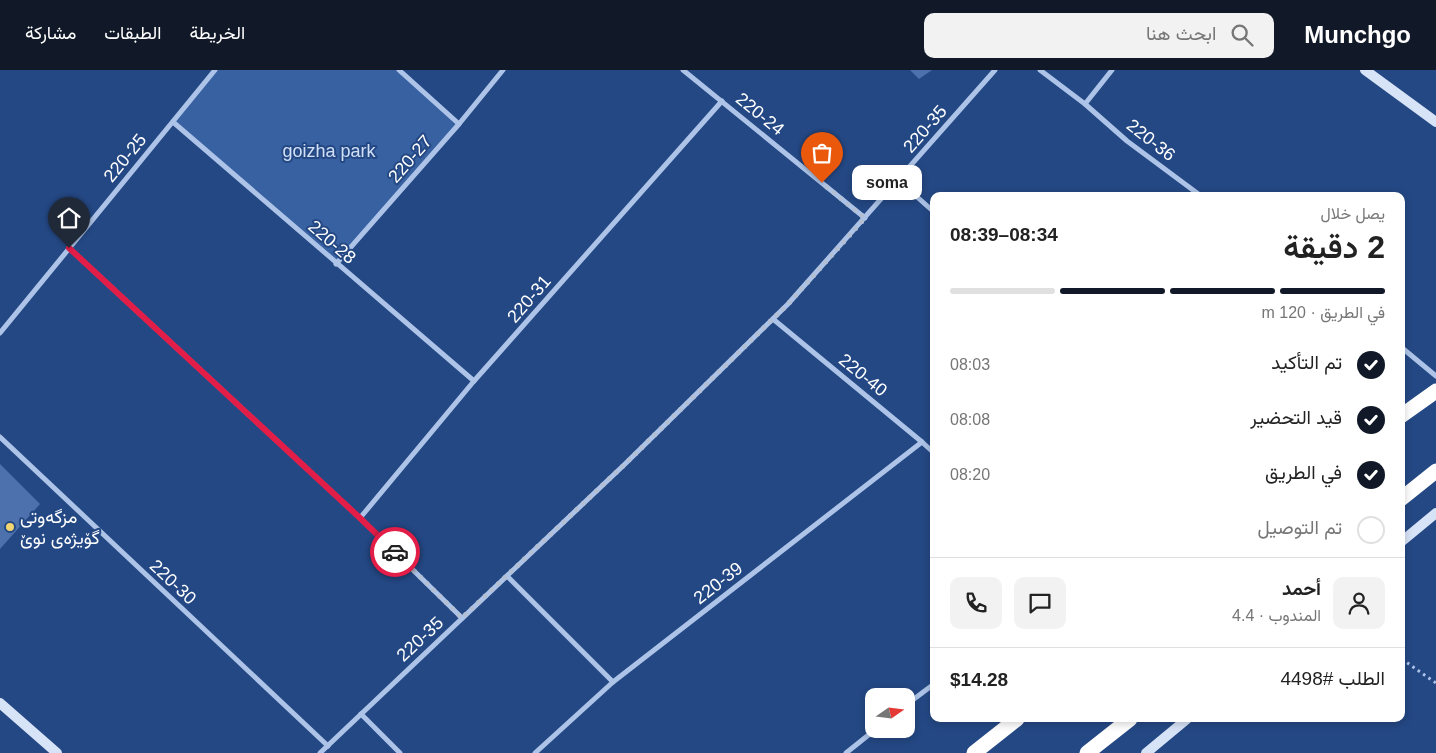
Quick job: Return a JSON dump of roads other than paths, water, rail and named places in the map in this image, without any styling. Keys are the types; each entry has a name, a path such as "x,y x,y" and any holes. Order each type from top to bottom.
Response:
{"highway":[{"path":"1405,413 1436,391"},
{"path":"1405,496 1436,471"},
{"path":"974,753 1012,722"},
{"path":"1087,753 1126,722"}],"street":[{"name":"220-25","path":"0,333 215,70"},
{"path":"398,70 459,124"},
{"name":"220-27","path":"336,264 459,124 503,70"},
{"name":"220-24","path":"683,70 865,218"},
{"name":"220-35","path":"320,753 625,464 788,304 996,70"},
{"name":"220-36","path":"1040,70 1085,104 1127,141 1197,192"},
{"path":"1085,104 1112,70"},
{"path":"1364,70 1436,122"},
{"name":"220-31","path":"360,518 474,381 722,101"},
{"name":"220-28","path":"172,122 474,381"},
{"path":"898,180 930,208"},
{"path":"69,248 360,518 462,618"},
{"name":"220-40","path":"773,319 930,449"},
{"path":"1405,350 1436,376"},
{"name":"220-30","path":"0,437 328,746"},
{"name":"220-39","path":"535,753 613,682 922,442"},
{"path":"1405,539 1436,513"},
{"path":"506,576 613,682"},
{"path":"915,698 930,687"},
{"path":"0,702 57,753"},
{"path":"361,714 400,753"},
{"path":"1146,753 1183,722"},
{"path":"846,753 865,738"}],"place":[{"name":"soma","path":"822,183"},
{"name":"مزگەوتی گۆیژەی نوێ","path":"10,527"}],"park label":[{"name":"goizha park","path":"329,151"}]}
